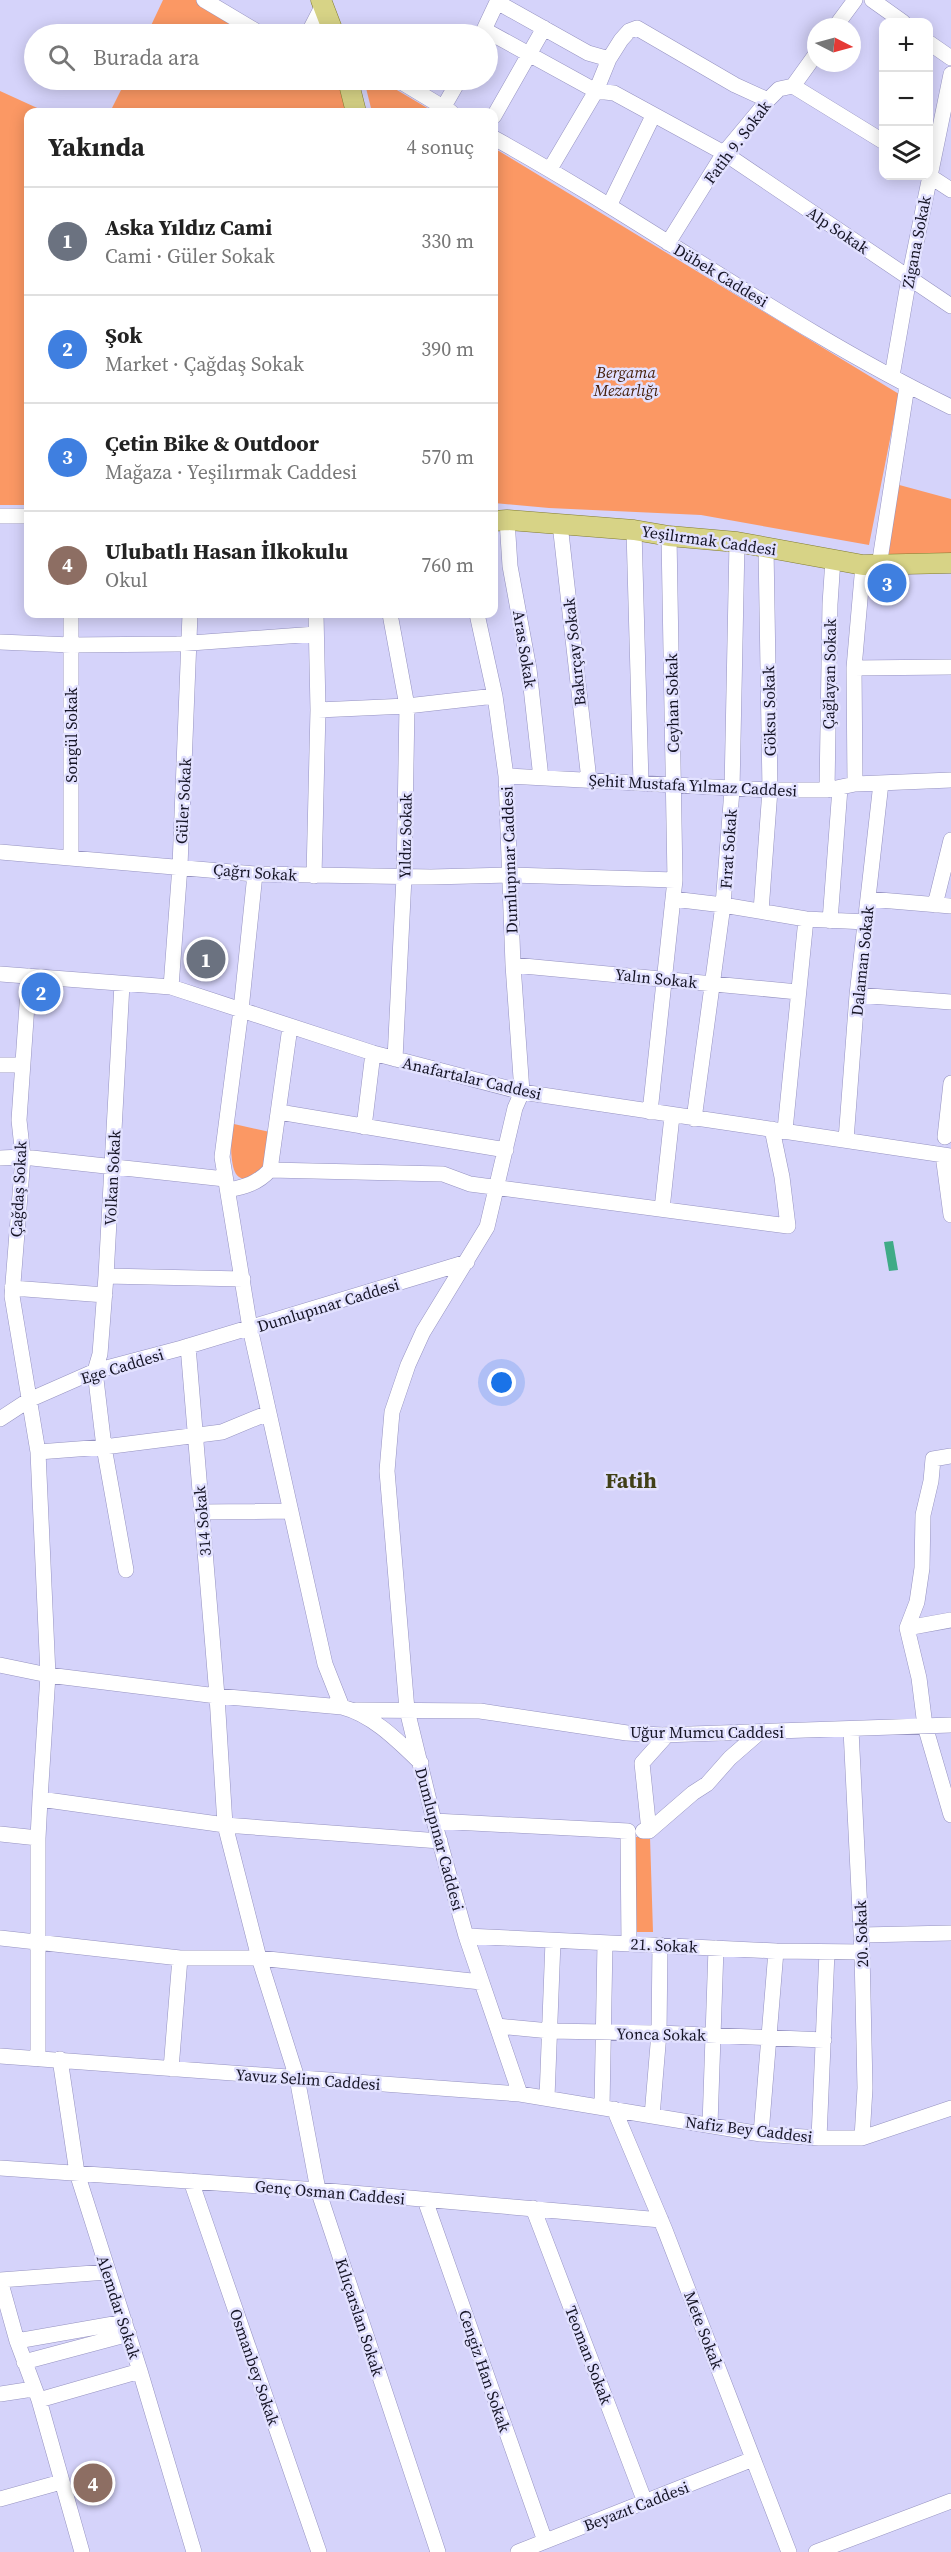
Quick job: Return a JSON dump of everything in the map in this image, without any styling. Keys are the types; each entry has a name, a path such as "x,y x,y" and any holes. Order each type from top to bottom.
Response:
{"main road":[{"path":"322,3 330,24"},
{"path":"350,90 355,108"},
{"name":"Yeşilırmak Caddesi","path":"500,521 634,530 669,536 737,542 871,565 951,563"},
{"name":"Yeşilırmak Caddesi","path":"924,562 951,553"}],"street":[{"path":"204,0 244,24"},
{"path":"842,18 855,0"},
{"path":"872,0 897,18"},
{"path":"488,24 498,1 588,52 609,59"},
{"path":"313,24 322,3"},
{"path":"498,109 544,28"},
{"path":"550,169 596,91 609,59 621,40 637,28 735,85 768,100"},
{"name":"Alp Sokak","path":"498,38 531,53 596,91 614,93 724,153 951,306"},
{"path":"933,45 951,58"},
{"name":"Fatih 9. Sokak","path":"668,243 724,153 768,100 779,89 793,86 807,67"},
{"name":"Zigana Sokak","path":"933,157 951,74"},
{"path":"793,86 879,139"},
{"path":"414,90 444,108"},
{"path":"448,108 455,90"},
{"path":"610,204 653,116"},
{"name":"Dübek Caddesi","path":"498,140 610,204 668,243 907,386 951,407"},
{"path":"933,178 951,190"},
{"name":"Zigana Sokak","path":"892,376 928,180"},
{"path":"855,784 855,668 871,565 907,386"},
{"path":"0,516 24,516"},
{"name":"Aras Sokak","path":"500,521 529,669 541,778"},
{"name":"Bakırçay Sokak","path":"560,524 589,780"},
{"path":"634,530 641,783"},
{"name":"Ceyhan Sokak","path":"650,1112 675,880 669,536"},
{"name":"Fırat Sokak","path":"694,1119 723,905 732,790 737,542"},
{"name":"Göksu Sokak","path":"761,911 770,790 766,547"},
{"name":"Çağlayan Sokak","path":"830,921 834,789 830,604 833,559"},
{"name":"Songül Sokak","path":"71,618 71,857"},
{"name":"Güler Sokak","path":"171,987 180,866 190,618"},
{"path":"314,876 318,710 316,618"},
{"name":"Yıldız Sokak","path":"391,618 407,706 404,877 395,1059"},
{"name":"Dumlupınar Caddesi","path":"478,618 495,696 506,776 513,965 522,1092 515,1108 487,1227 467,1262 250,1328 326,1664 349,1708 397,1739 421,1763 434,1821 466,1936 520,2094"},
{"path":"0,642 71,645 189,642 316,634"},
{"path":"855,668 951,667"},
{"path":"318,710 407,706 495,696"},
{"name":"Şehit Mustafa Yılmaz Caddesi","path":"506,776 673,784 732,790 834,789 855,784 951,780"},
{"name":"Dalaman Sokak","path":"846,1140 857,995 881,783"},
{"path":"935,905 951,840"},
{"name":"Çağrı Sokak","path":"0,852 255,874 404,877 511,875 675,880"},
{"path":"250,1328 222,1156 241,1010 255,874"},
{"path":"673,899 806,919 866,922"},
{"path":"868,899 951,906"},
{"path":"270,1170 443,1174 470,1184 788,1226 779,1130 806,919"},
{"name":"Yalın Sokak","path":"513,965 798,992"},
{"name":"Anafartalar Caddesi","path":"0,974 171,987 373,1053 522,1092 947,1155"},
{"name":"Çağdaş Sokak","path":"29,976 19,1120 23,1157 8,1293 38,1452 48,1675 38,1838 36,1941 38,2059"},
{"name":"Volkan Sokak","path":"122,984 105,1295 100,1354 95,1371 104,1447 126,1570"},
{"path":"857,995 951,1002"},
{"path":"0,1158 23,1157 113,1167 242,1188 260,1180 270,1170 290,1026"},
{"path":"364,1127 373,1053"},
{"path":"0,1065 22,1065"},
{"path":"945,1137 951,1083"},
{"path":"279,1112 506,1150"},
{"path":"662,1209 672,1116"},
{"path":"947,1155 951,1215"},
{"path":"421,1763 407,1710 388,1491 388,1436 392,1412 408,1365 423,1332 467,1262"},
{"path":"106,1276 243,1279"},
{"path":"8,1293 105,1295"},
{"name":"Ege Caddesi","path":"0,1419 29,1400 95,1371 250,1328"},
{"name":"314 Sokak","path":"188,1346 217,1696 225,1825"},
{"path":"38,1452 104,1447 222,1432 268,1413"},
{"path":"951,1456 933,1459 931,1481 923,1515 922,1568 917,1602 907,1628 919,1678 925,1726 951,1815"},
{"path":"202,1512 291,1511"},
{"path":"907,1628 951,1620"},
{"name":"Uğur Mumcu Caddesi","path":"0,1665 48,1675 217,1696 349,1708 480,1711 627,1733 667,1735 951,1725"},
{"name":"20. Sokak","path":"851,1730 862,1935 865,2088 862,2138"},
{"path":"434,1821 649,1831 693,1793 707,1784 730,1758 760,1732"},
{"path":"649,1831 642,1763 667,1735"},
{"path":"40,1799 225,1825 440,1841"},
{"name":"Kılıçarslan Sokak","path":"225,1825 259,1958 297,2078 318,2190 438,2552"},
{"path":"628,1831 629,1944"},
{"path":"0,1834 38,1838"},
{"path":"862,1935 951,1933"},
{"name":"21. Sokak","path":"466,1936 776,1951 862,1952"},
{"path":"0,1938 180,1958 259,1958 481,1982"},
{"path":"548,2098 553,1941"},
{"path":"605,1942 603,2032 608,2108"},
{"path":"652,2116 659,2032 660,1946"},
{"path":"711,2125 716,1948"},
{"path":"761,2134 776,1951"},
{"path":"819,2138 827,1952"},
{"path":"171,2069 180,1958"},
{"name":"Yonca Sokak","path":"497,2026 550,2031 659,2032 825,2040"},
{"name":"Yavuz Selim Caddesi","path":"0,2056 520,2094 608,2108"},
{"name":"Alemdar Sokak","path":"60,2060 77,2173 107,2272 127,2328 194,2552"},
{"name":"Nafiz Bey Caddesi","path":"608,2108 761,2134 862,2138 951,2108"},
{"name":"Mete Sokak","path":"608,2108 661,2220 789,2552"},
{"name":"Genç Osman Caddesi","path":"0,2168 318,2190 661,2220"},
{"name":"Osmanbey Sokak","path":"191,2181 319,2552"},
{"name":"Cengiz Han Sokak","path":"425,2200 545,2541"},
{"name":"Teoman Sokak","path":"533,2208 645,2502"},
{"path":"82,2552 0,2280 107,2272"},
{"path":"17,2341 127,2328"},
{"path":"24,2362 127,2328"},
{"path":"0,2394 36,2394 140,2371"},
{"name":"Beyazıt Caddesi","path":"518,2552 753,2459"},
{"path":"0,2499 61,2482"},
{"path":"816,2552 951,2500"}],"green space":[{"path":"163,0 198,0 238,24 152,24"},
{"path":"121,90 342,90 346,108 112,108"},
{"path":"366,90 397,90 427,108 371,108"},
{"path":"0,91 37,108 24,108 24,505 0,505"},
{"name":"Bergama Mezarlığı","path":"498,150 899,394 869,545 701,515 498,503"},
{"path":"892,483 951,499 951,553 924,562 879,566"},
{"path":"234,1124 270,1132 262,1172 247,1180 237,1175 233,1167 231,1148"},
{"path":"631,1837 650,1837 653,1932 634,1932"}],"shaded area":[{"path":"893,1241 898,1270 889,1271 884,1242"}],"place":[{"name":"Çetin Bike & Outdoor","path":"887,583"},
{"name":"Aska Yıldız Cami","path":"206,959"},
{"name":"Şok","path":"41,992"},
{"name":"Ulubatlı Hasan İlkokulu","path":"93,2483"}],"district":[{"name":"Fatih","path":"631,1480"}]}
